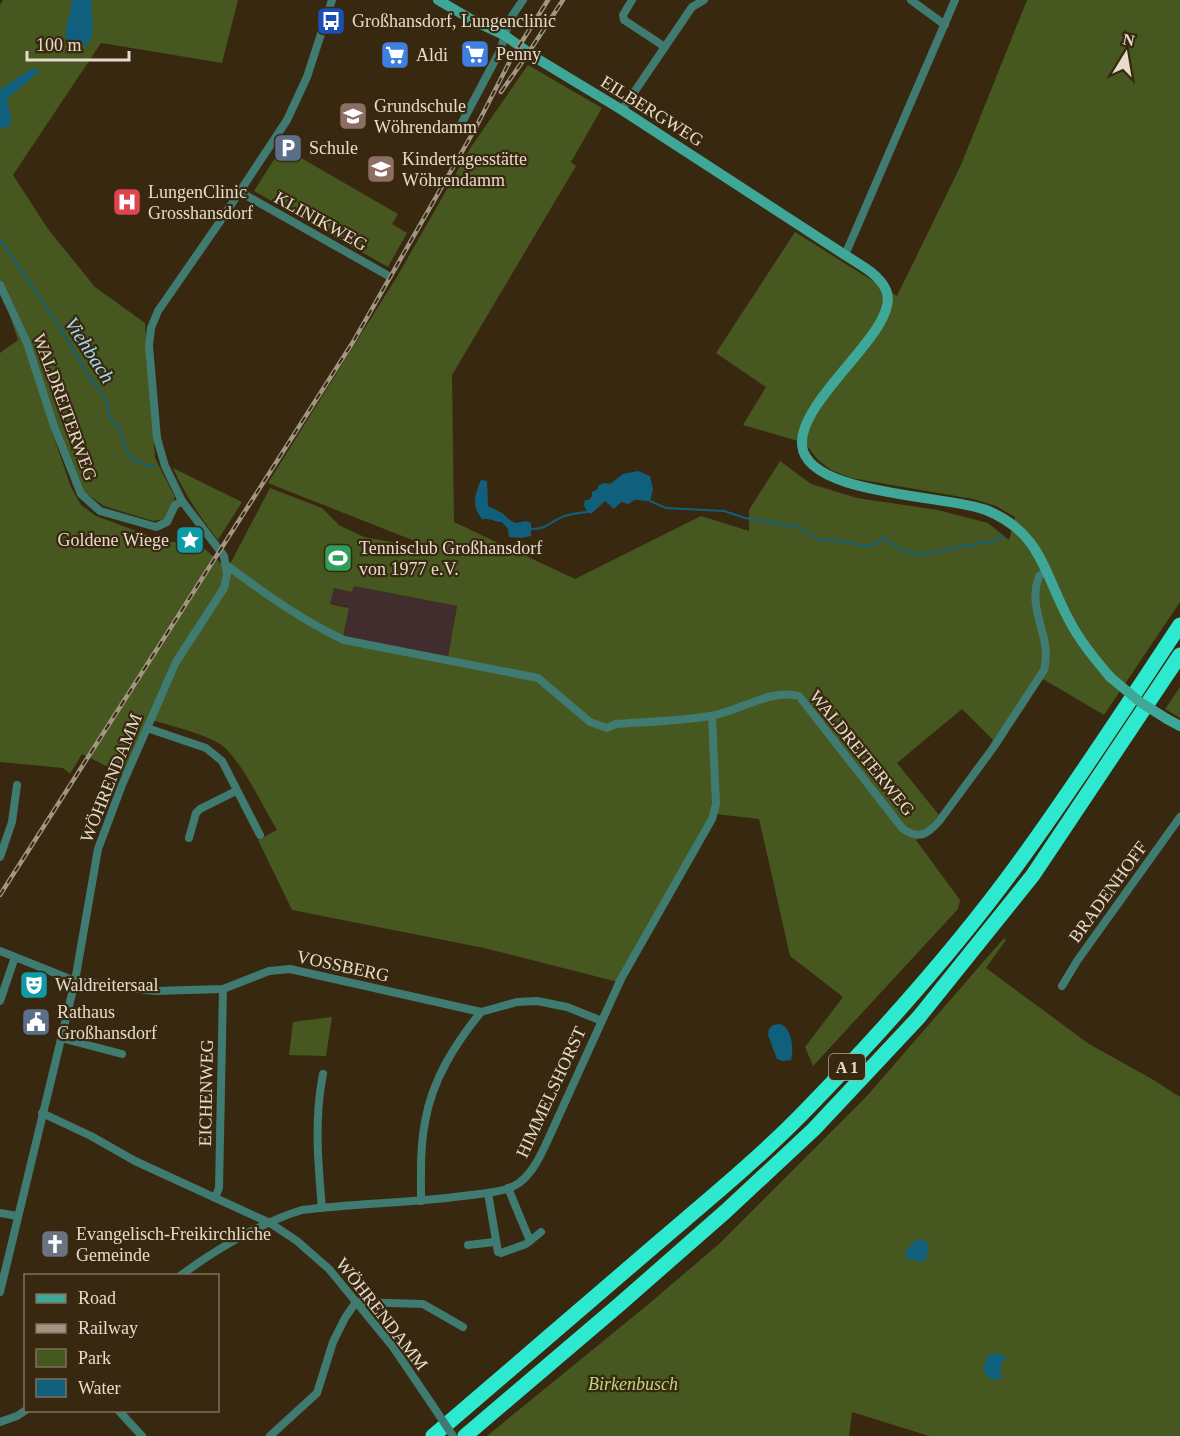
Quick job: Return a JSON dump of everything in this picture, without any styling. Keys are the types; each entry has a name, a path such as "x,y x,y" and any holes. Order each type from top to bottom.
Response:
{"highway":[{"name":"A 1","path":"433,1436 711,1197 800,1116 861,1052 948,952 1017,865 1180,625"},
{"name":"A 1","path":"465,1436 735,1203 814,1129 919,1017 1033,875 1180,655"}],"main road":[{"name":"EILBERGWEG","path":"438,0 504,35 879,279 886,288 887,308 879,325 824,395 812,414 803,435 802,444 808,458 829,475 860,487 962,503 996,514 1008,520 1034,545 1047,571"},
{"path":"1047,571 1074,629 1110,677 1140,702 1180,726"}],"street":[{"path":"225,564 224,556 182,501 165,466 157,438 148,346 151,328 158,311 278,135 294,107 307,77 332,0"},
{"path":"458,130 500,51 510,20 523,0"},
{"path":"632,0 622,15 624,20 665,48"},
{"path":"622,110 692,8 704,0"},
{"path":"911,0 945,25"},
{"path":"845,255 955,0"},
{"name":"KLINIKWEG","path":"240,192 387,275"},
{"name":"WALDREITERWEG","path":"0,285 27,343 54,426 81,494 100,511 156,527 167,522 175,505 182,501"},
{"name":"WALDREITERWEG","path":"225,564 274,601 319,629 344,640 538,678 590,722 607,728 616,724 712,716 748,706 774,694 788,693 799,696 903,829 912,834 922,835 931,830 940,820 993,748 1044,670 1047,656 1034,596 1039,576 1047,571"},
{"name":"WÖHRENDAMM","path":"225,564 228,574 224,588 176,662 122,785 98,849 75,981 42,1113 91,1136 135,1161 270,1223 297,1241 329,1269 393,1347 453,1436"},
{"name":"HIMMELSHORST","path":"182,1274 224,1247 285,1215 302,1210 421,1201 488,1193 519,1183 540,1157 634,955 712,819 716,804 712,716"},
{"path":"147,728 215,753 222,761 260,835"},
{"path":"0,857 12,822 17,785"},
{"path":"189,838 196,813 200,809 236,791"},
{"name":"BRADENHOFF","path":"1062,986 1077,961 1180,817"},
{"name":"VOSSBERG","path":"0,951 75,981 155,991 223,989 269,971 290,969 481,1012 517,1002 537,1001 567,1007 602,1021"},
{"path":"0,1001 15,957"},
{"name":"EICHENWEG","path":"215,1198 219,1188 223,989"},
{"path":"421,1201 422,1140 431,1097 453,1051 481,1012"},
{"path":"61,1038 122,1054"},
{"path":"322,1208 318,1112 323,1074"},
{"path":"0,1292 42,1113"},
{"path":"508,1188 530,1240"},
{"path":"488,1193 497,1251 501,1253 530,1240 541,1232"},
{"path":"0,1213 17,1216"},
{"path":"468,1245 495,1242"},
{"path":"270,1436 317,1393 336,1335 356,1302 423,1304 463,1328"},
{"path":"0,1422 24,1411"},
{"path":"120,1412 142,1436"}],"shaded area":[{"path":"354,586 457,606 448,658 343,637 349,607 330,603 334,588 352,592"}],"green space":[{"path":"3,0 238,0 222,63 101,43 13,175 48,229 95,287 145,323 155,458 175,497 166,519 153,521 104,506 84,492 57,427 50,426 71,487 81,505 96,516 166,542 197,542 225,567 273,602 318,631 345,643 447,663 457,606 354,586 352,592 334,588 330,604 349,608 343,637 314,623 230,564 270,488 322,508 339,525 364,537 440,551 268,483 398,275 471,147 528,65 602,108 571,162 576,166 452,375 454,522 575,579 701,516 749,531 749,510 780,461 811,484 857,498 938,510 988,523 1009,540 1015,517 996,506 973,499 851,478 831,470 818,460 805,443 743,425 766,387 716,353 795,232 897,296 961,165 1027,0 1180,0 1180,602 1104,715 1043,679 995,742 962,709 897,763 939,815 916,840 960,900 958,909 813,1066 805,1047 843,997 790,956 759,819 715,814 618,982 484,948 292,910 258,840 277,830 232,756 224,747 201,735 155,721 146,725 124,775 82,754 70,774 63,768 0,762 0,353 18,340 0,285 0,5"},
{"path":"282,147 398,214 392,224 407,233 388,267 254,191"},
{"path":"173,468 242,502 218,540 193,506"},
{"path":"1180,687 1180,718 1165,709"},
{"name":"Birkenbusch","path":"1004,938 1006,940 986,968 1089,1044 1180,1097 1180,1436 929,1436 852,1412 849,1436 487,1436 719,1244 866,1097"},
{"path":"332,1017 326,1056 289,1055 293,1022"}],"water":[{"path":"72,0 91,0 93,31 88,46 66,39"},
{"path":"32,69 40,70 7,99 11,119 9,126 5,129 0,128 0,90"},
{"path":"638,471 650,476 653,490 650,501 637,500 629,504 621,502 614,509 605,501 591,514 587,512 584,505 585,500 589,500 592,492 598,489 598,486 604,483 610,484 623,474"},
{"path":"481,480 487,481 488,506 516,523 526,521 531,523 531,536 509,537 508,529 502,522 482,519 475,504"},
{"path":"780,1024 790,1034 791,1060 777,1059 768,1035 773,1025"},
{"path":"917,1239 927,1242 928,1252 923,1262 908,1259 905,1252"},
{"path":"996,1353 1007,1357 1002,1362 1000,1372 1003,1377 997,1380 989,1378 983,1371 987,1357"}],"waterway":[{"name":"Viehbach","path":"0,239 107,402 109,417 120,429 126,450 133,459 145,465 156,466"},
{"path":"650,501 666,508 724,511 745,518 798,527 820,540 836,540 865,546 878,543 883,538 902,550 917,555 997,540 1002,536"},
{"path":"532,529 544,527 565,516 587,512"}],"railway":[{"path":"0,895 353,342 475,129 511,59 548,0"},
{"path":"501,92 563,0"}],"place":[{"name":"Großhansdorf, Lungenclinic","path":"331,21"},
{"name":"Penny","path":"475,54"},
{"name":"Aldi","path":"395,55"},
{"name":"Grundschule Wöhrendamm","path":"353,116"},
{"name":"Schule","path":"288,148"},
{"name":"Kindertagesstätte Wöhrendamm","path":"381,169"},
{"name":"LungenClinic Grosshansdorf","path":"127,202"},
{"name":"Goldene Wiege","path":"190,540"},
{"name":"Tennisclub Großhansdorf von 1977 e.V.","path":"338,558"},
{"name":"Waldreitersaal","path":"34,985"},
{"name":"Rathaus Großhansdorf","path":"36,1022"},
{"name":"Evangelisch-Freikirchliche Gemeinde","path":"55,1244"}]}
